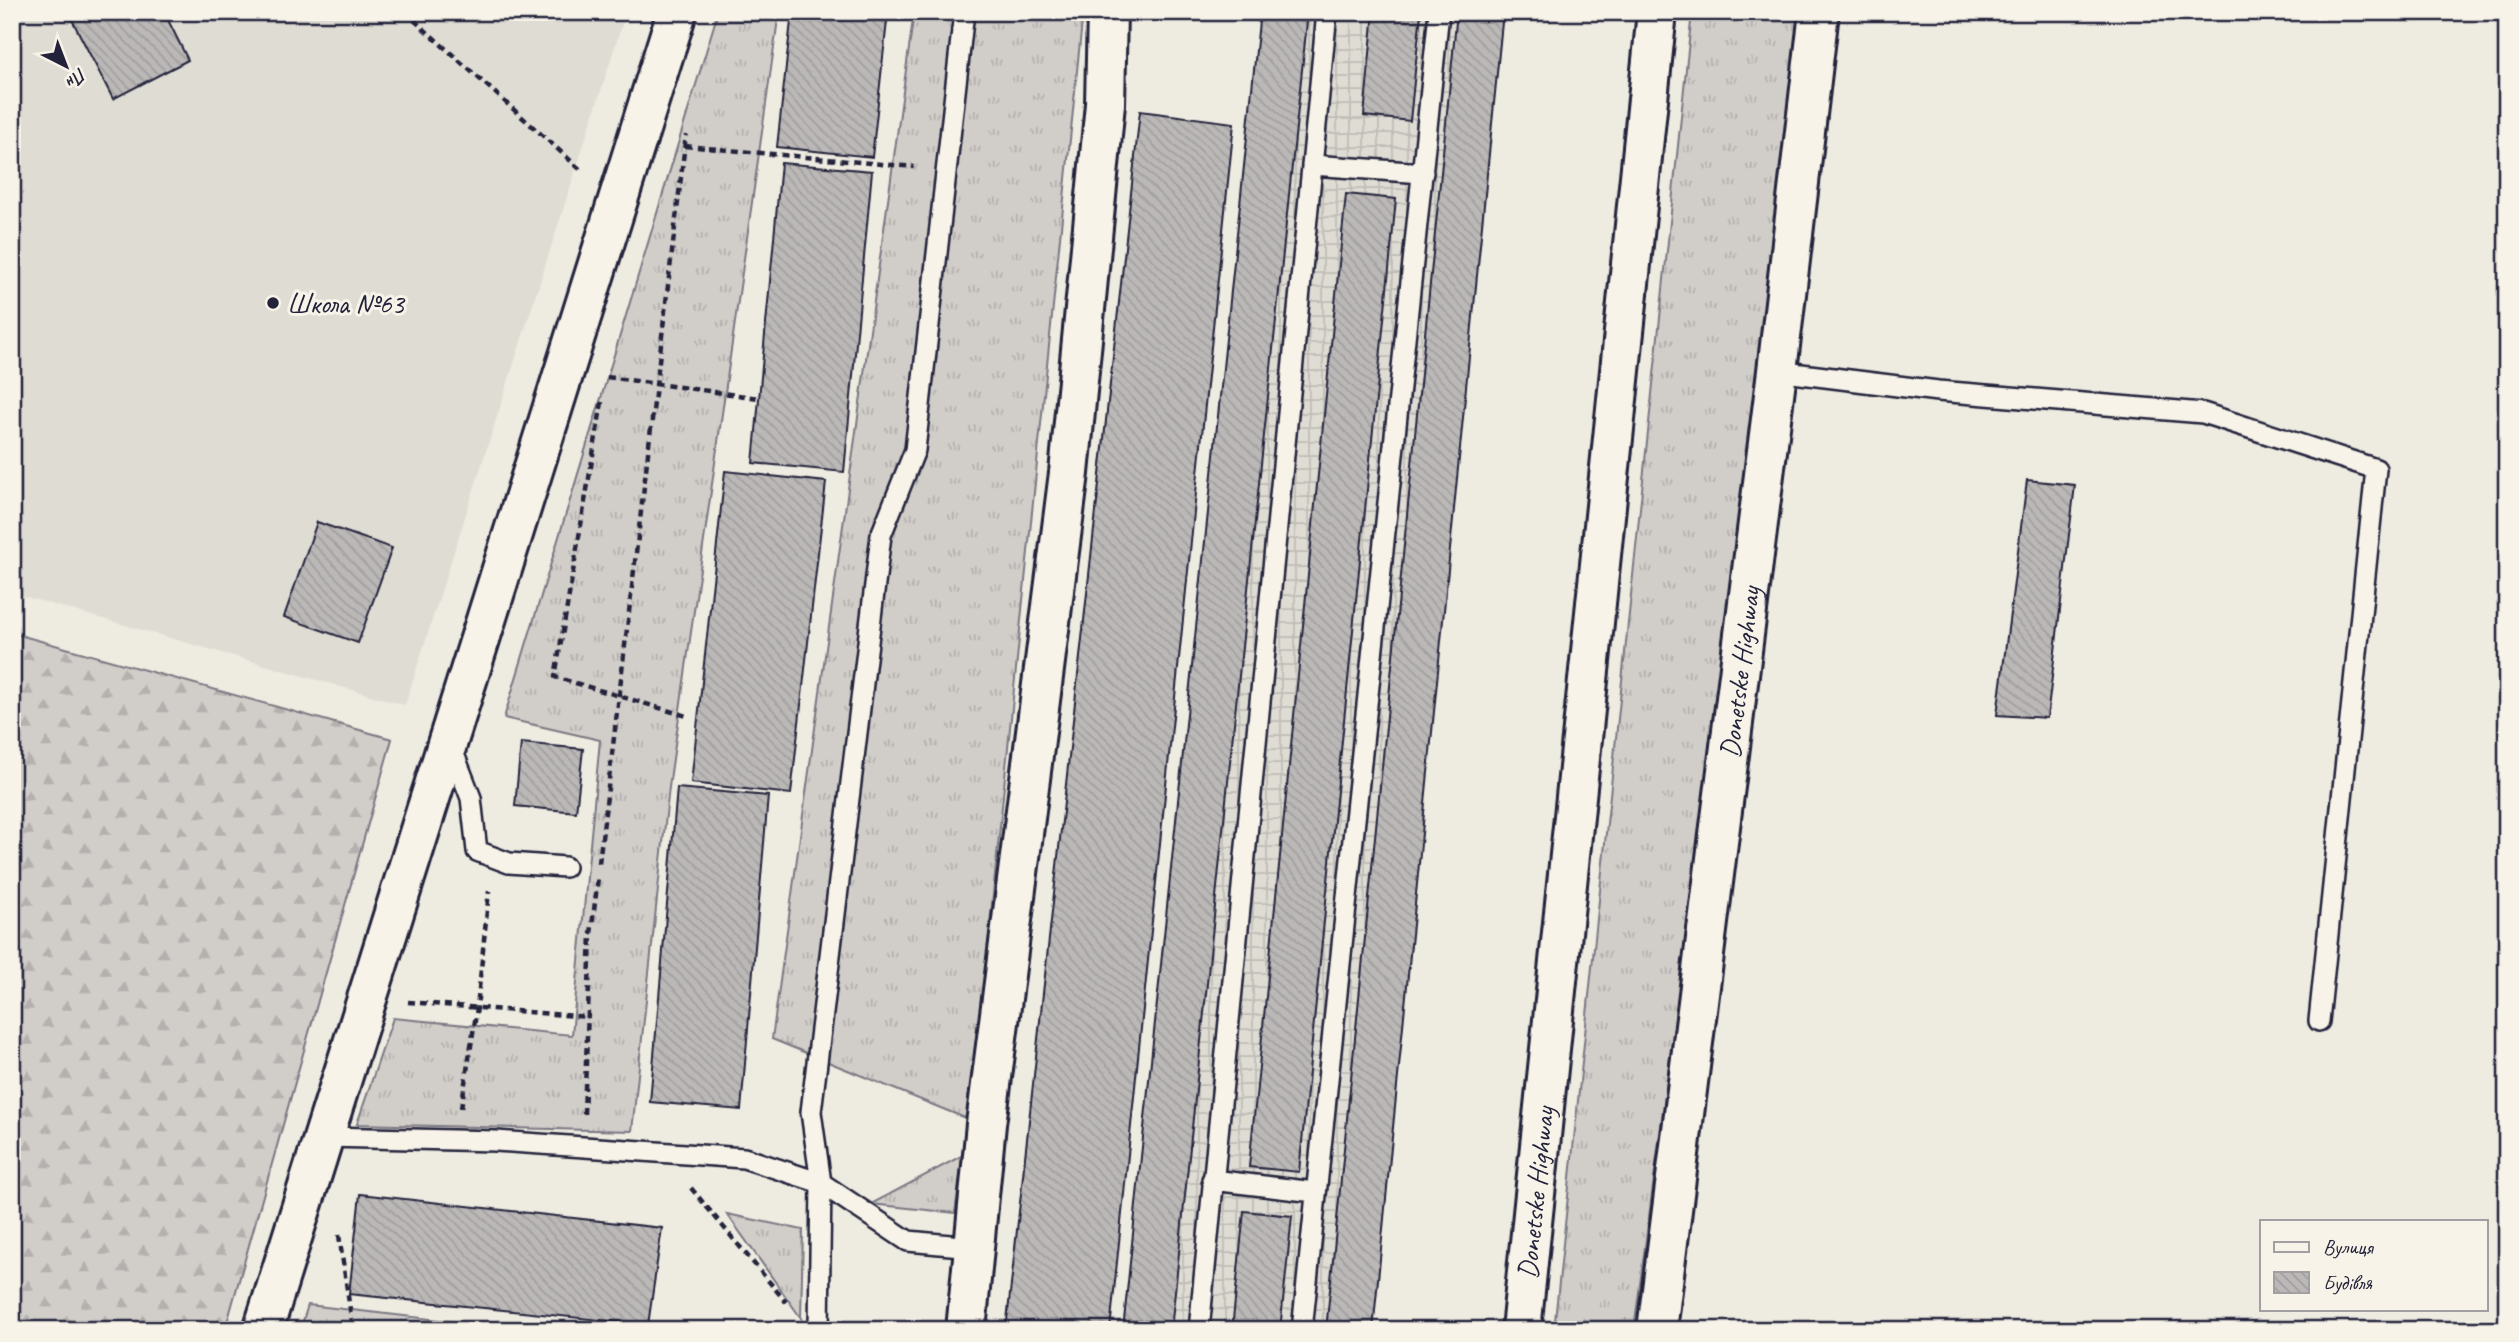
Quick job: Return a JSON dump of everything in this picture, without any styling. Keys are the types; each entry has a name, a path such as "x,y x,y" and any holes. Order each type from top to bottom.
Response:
{"main road":[{"path":"263,1330 326,1137 677,12"},
{"path":"966,1330 972,1247 1069,473 1105,104 1107,12"},
{"name":"Donetske Highway","path":"1521,1330 1657,12"},
{"name":"Donetske Highway","path":"1657,1330 1777,371 1819,12"}],"lane":[{"path":"819,1330 821,1183 811,1112 881,535 915,450 964,12"},
{"path":"1199,1330 1327,12"},
{"path":"1302,1330 1439,12"},
{"path":"1312,165 1423,173"},
{"path":"1777,371 1938,391 2203,413 2376,469 2319,1021"},
{"path":"449,743 471,798 477,851 509,863 565,867"},
{"path":"326,1137 583,1146 744,1158 821,1183 908,1241 972,1247"},
{"path":"1212,1180 1315,1192"}],"path":[{"path":"405,12 618,203"},
{"path":"583,1146 591,934 688,121"},
{"path":"685,146 946,170"},
{"path":"565,370 759,398"},
{"path":"607,377 555,677 690,717"},
{"path":"456,1140 477,1008 493,857"},
{"path":"369,999 588,1017"},
{"path":"661,1152 792,1309"}],"shaded area":[{"name":"Школа №63","path":"12,12 626,12 405,705 12,593"},
{"path":"1260,12 1503,12 1373,1330 1123,1330"}],"green space":[{"path":"718,12 779,12 669,787 632,1131 357,1124 393,1018 572,1035 600,740 504,718"},
{"path":"914,12 1083,12 970,1120 772,1039"},
{"path":"1692,12 1808,12 1634,1330 1554,1330"},
{"path":"12,633 392,739 225,1330 12,1330"},
{"path":"963,1155 955,1213 871,1204"},
{"path":"727,1214 803,1230 801,1318"},
{"path":"308,1305 526,1330 300,1330"}],"building":[{"path":"68,12 164,12 188,60 113,99"},
{"path":"792,12 888,12 872,157 777,147"},
{"path":"1260,12 1308,12 1171,1330 1123,1330"},
{"path":"1374,12 1421,12 1410,121 1364,116"},
{"path":"1457,12 1503,12 1373,1330 1326,1330"},
{"path":"1140,111 1234,123 1110,1330 1006,1330"},
{"path":"781,163 872,171 844,472 753,463"},
{"path":"1346,194 1396,199 1299,1172 1249,1167"},
{"path":"725,471 826,482 791,794 691,783"},
{"path":"2027,480 2075,485 2047,718 1997,715"},
{"path":"317,522 392,548 358,643 284,617"},
{"path":"521,743 583,749 576,812 515,806"},
{"path":"677,788 768,796 741,1110 650,1102"},
{"path":"360,1194 662,1228 648,1325 349,1294"},
{"path":"1244,1211 1292,1216 1280,1330 1232,1330"}],"place":[{"name":"Школа №63","path":"273,303"}]}
